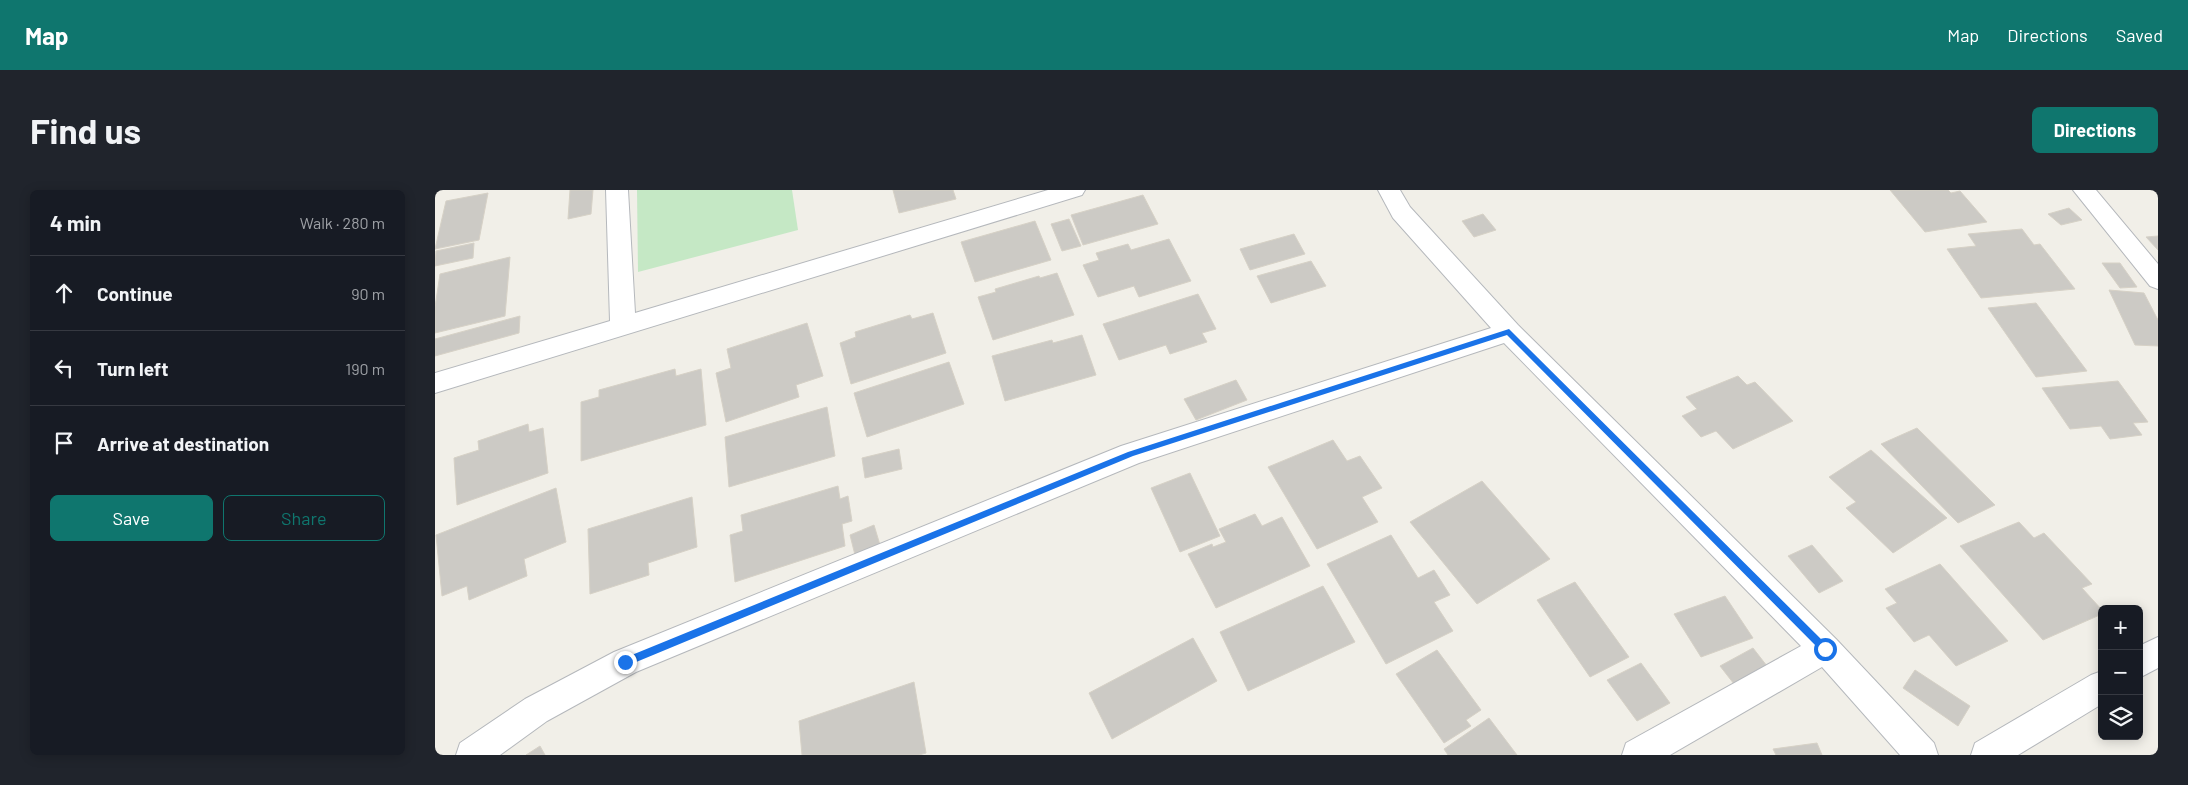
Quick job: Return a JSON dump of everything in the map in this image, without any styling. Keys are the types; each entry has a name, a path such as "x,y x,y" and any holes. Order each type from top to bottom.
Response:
{"street":[{"path":"617,190 623,327"},
{"path":"435,383 1074,190"},
{"path":"1389,190 1401,212 1509,332 1825,649 1922,755"},
{"path":"2084,190 2158,280"},
{"path":"473,755 536,710 625,662 1131,454 1509,332"},
{"path":"1637,755 1825,649"},
{"path":"2143,661 2158,652"},
{"path":"1987,755 2098,688"}],"green space":[{"path":"637,190 792,190 798,230 638,272"}],"building":[{"path":"570,190 593,190 591,214 568,219"},
{"path":"893,190 953,190 956,199 899,213"},
{"path":"1890,190 1948,190 1951,193 1960,191 1987,222 1925,232"},
{"path":"488,193 479,240 435,249 446,201"},
{"path":"1143,195 1158,224 1083,245 1071,215"},
{"path":"2069,208 2082,220 2061,225 2048,214"},
{"path":"1483,214 1496,230 1474,237 1462,221"},
{"path":"1069,219 1081,246 1062,251 1051,224"},
{"path":"1035,221 1051,260 975,282 961,242"},
{"path":"2022,229 2034,245 2040,244 2075,289 1981,298 1947,249 1976,246 1968,234"},
{"path":"1294,234 1305,254 1250,270 1240,249"},
{"path":"2158,236 2158,250 2146,237"},
{"path":"1169,239 1191,281 1139,297 1134,286 1098,297 1083,265 1099,260 1096,253 1128,244 1131,250"},
{"path":"474,243 473,258 435,266 436,251"},
{"path":"510,257 505,316 435,333 435,307 440,274"},
{"path":"1311,261 1326,286 1271,303 1257,276"},
{"path":"2102,263 2120,263 2137,287 2120,288"},
{"path":"1057,273 1074,315 993,340 978,297 996,292 995,289 1039,276 1040,278"},
{"path":"2109,290 2144,293 2158,320 2158,346 2135,345"},
{"path":"1198,294 1216,329 1202,333 1207,342 1170,354 1166,345 1119,360 1103,324"},
{"path":"2036,303 2087,371 2036,377 1988,308"},
{"path":"933,313 946,353 851,384 840,343 856,337 855,332 910,315 912,319"},
{"path":"520,316 519,333 435,356 435,339"},
{"path":"807,323 823,376 796,385 799,397 726,422 716,373 731,368 727,349"},
{"path":"1082,335 1096,375 1005,401 992,356 1052,340 1053,343"},
{"path":"949,362 964,404 867,437 854,393"},
{"path":"675,369 676,376 701,369 706,425 581,461 581,402 599,397 599,390"},
{"path":"1738,376 1747,385 1755,382 1793,421 1733,449 1716,431 1701,437 1682,416 1697,409 1686,397"},
{"path":"1236,380 1247,400 1196,420 1184,399"},
{"path":"2118,381 2148,422 2133,423 2142,435 2110,439 2101,426 2070,429 2042,388"},
{"path":"827,407 835,456 729,487 725,437"},
{"path":"528,424 529,432 543,428 548,473 457,505 454,458 479,450 478,441"},
{"path":"1917,428 1995,505 1958,523 1881,444"},
{"path":"1333,440 1347,461 1360,456 1382,488 1362,497 1378,522 1317,549 1268,467"},
{"path":"899,449 902,469 865,478 862,458"},
{"path":"1871,450 1947,518 1893,553 1846,508 1856,502 1829,477"},
{"path":"1190,473 1220,536 1180,552 1151,488"},
{"path":"1482,481 1550,559 1477,604 1410,522"},
{"path":"838,486 840,499 848,496 852,521 842,524 845,546 735,582 730,535 743,531 741,515"},
{"path":"556,488 566,542 524,559 527,576 469,600 467,586 442,596 436,535"},
{"path":"692,497 697,547 648,563 649,575 590,594 588,529"},
{"path":"1255,514 1262,526 1282,517 1310,566 1216,608 1188,554 1212,544 1213,547 1226,542 1219,529"},
{"path":"2019,522 2034,538 2044,533 2092,584 2082,588 2098,606 2098,616 2043,640 1960,546"},
{"path":"874,525 880,545 855,555 850,535"},
{"path":"1391,535 1418,578 1434,570 1450,595 1434,602 1453,631 1386,664 1327,564"},
{"path":"1812,545 1843,581 1819,593 1788,556"},
{"path":"1940,564 2008,641 1956,666 1929,635 1914,642 1886,608 1897,603 1885,589"},
{"path":"1575,582 1629,657 1590,677 1537,600"},
{"path":"1323,586 1355,642 1248,691 1220,632"},
{"path":"1725,596 1753,638 1701,657 1674,614"},
{"path":"1193,638 1217,681 1112,739 1089,693"},
{"path":"1753,648 1767,666 1734,684 1720,666"},
{"path":"1437,650 1481,710 1466,720 1471,726 1444,743 1396,674"},
{"path":"1641,663 1670,703 1637,721 1607,680"},
{"path":"1915,670 1970,706 1958,726 1903,688"},
{"path":"914,682 926,753 919,755 802,755 799,721"},
{"path":"1489,718 1517,755 1448,755 1444,749"},
{"path":"1817,743 1822,755 1776,755 1773,749"},
{"path":"540,746 545,755 526,755"}],"route":[{"path":"625,662 1131,454 1509,332 1825,649"}]}
